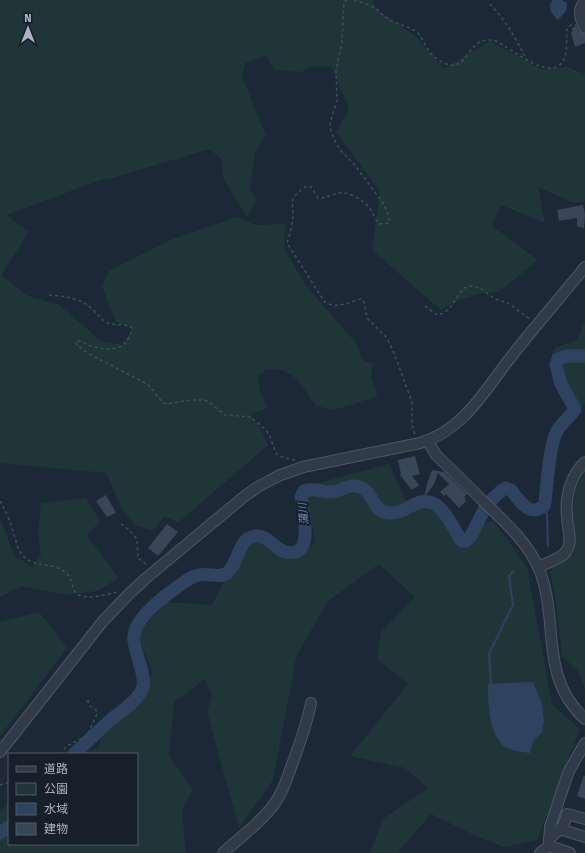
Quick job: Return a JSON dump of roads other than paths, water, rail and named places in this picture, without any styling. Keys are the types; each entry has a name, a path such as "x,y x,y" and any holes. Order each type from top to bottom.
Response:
{"street":[{"path":"585,1 580,7 579,14 585,28"},
{"path":"0,752 103,620 155,571 246,495 273,478 302,467 424,442 445,433 466,416 537,325 583,273"},
{"path":"424,442 525,545 538,567 545,594 557,674 564,693 585,719"},
{"path":"538,567 559,557 567,550 569,540 566,516 568,496 574,477 578,469 585,462"},
{"path":"223,853 262,818 278,799 303,736 311,703"},
{"path":"549,842 550,827 564,785 585,743"},
{"path":"540,853 563,826 567,814 585,819"},
{"path":"560,829 585,837"},
{"path":"549,842 570,853"}],"water":[{"path":"553,0 561,0 567,3 566,11 558,20 550,8"},
{"path":"533,682 542,704 544,721 542,732 533,741 530,753 505,747 500,742 490,718 488,684"}],"waterway":[{"name":"蒲川","path":"75,753 107,723 127,707 141,692 143,687 143,678 134,638 136,628 141,620 156,604 189,579 200,575 223,575 227,573 234,564 241,547 249,538 255,536 262,537 281,550 289,553 300,549 305,536 301,497 304,491 315,490 334,492 348,486 358,486 363,488 368,493 378,509 388,513 398,512 420,502 435,504 446,515 462,541 466,541 471,536 487,504 506,488 511,490 521,503 531,510 536,510 544,506 550,457 556,433 560,426 575,409 561,384 556,365 558,359 567,356 585,356"},
{"path":"544,506 547,515 548,546"},
{"path":"491,684 489,654 513,605 509,576 514,571"},
{"name":"蒲川","path":"0,833 8,828"}]}
